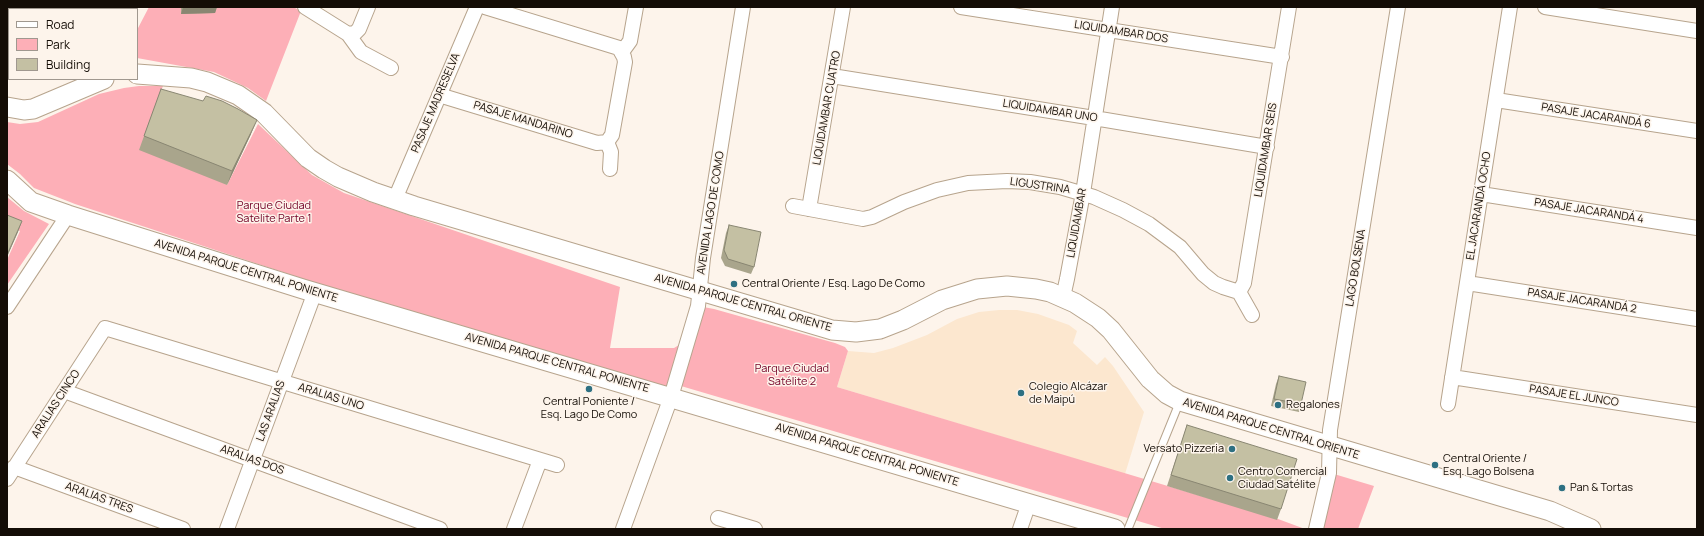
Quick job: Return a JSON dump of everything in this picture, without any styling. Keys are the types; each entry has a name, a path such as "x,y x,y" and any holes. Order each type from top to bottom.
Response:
{"street":[{"path":"305,7 348,34 361,52 391,68"},
{"path":"348,34 359,29 368,7"},
{"name":"PASAJE MADRESELVA","path":"394,199 477,7"},
{"path":"485,7 619,48 622,52 624,62 612,135 607,142 611,152 610,169"},
{"path":"622,52 628,45 631,36 636,7"},
{"name":"AVENIDA LAGO DE COMO","path":"623,529 671,397 698,306 704,250 743,7"},
{"name":"LIQUIDAMBAR CUATRO","path":"809,210 843,7"},
{"name":"LIQUIDAMBAR DOS","path":"961,7 1282,57"},
{"name":"LIQUIDAMBAR","path":"1063,297 1083,193 1112,7"},
{"name":"LIQUIDAMBAR SEIS","path":"1239,292 1244,283 1289,7"},
{"name":"LAGO BOLSENA","path":"1316,529 1329,473 1330,430 1398,7"},
{"name":"EL JACARANDÁ OCHO","path":"1448,404 1510,7"},
{"path":"1545,7 1603,12 1697,29"},
{"name":"AVENIDA PARQUE CENTRAL ORIENTE","path":"138,74 191,78 207,82 233,93 264,113 308,158 324,169 352,184 394,199 820,327 844,332 868,331 892,325 942,300 977,289 992,287 1022,287 1036,289 1063,297 1098,318 1111,330 1150,379 1167,394 1180,401 1550,511 1591,529"},
{"name":"LIQUIDAMBAR UNO","path":"832,76 1267,147"},
{"path":"7,107 20,110 33,109 81,85 100,80"},
{"name":"PASAJE MANDARINO","path":"439,95 597,143 607,142"},
{"name":"PASAJE JACARANDÁ 6","path":"1496,100 1697,131"},
{"name":"AVENIDA PARQUE CENTRAL PONIENTE","path":"7,180 31,202 68,215 315,292 1115,529"},
{"name":"LIGUSTRINA","path":"793,206 809,210 863,218 872,217 904,202 936,190 968,183 988,181 1030,182 1083,193 1123,210 1149,224 1180,247 1203,274 1214,283 1223,288 1239,292"},
{"name":"PASAJE JACARANDÁ 4","path":"1481,194 1697,228"},
{"path":"7,307 68,215"},
{"name":"PASAJE JACARANDÁ 2","path":"1467,283 1697,319"},
{"name":"LAS ARALIAS","path":"227,529 315,292"},
{"path":"1239,292 1252,315"},
{"name":"ARALIAS UNO","path":"105,328 557,465"},
{"name":"ARALIAS CINCO","path":"11,473 105,328"},
{"name":"PASAJE EL JUNCO","path":"1452,377 1697,415"},
{"name":"ARALIAS DOS","path":"64,391 440,529"},
{"path":"514,529 540,460"},
{"name":"ARALIAS TRES","path":"11,473 183,529"},
{"path":"1020,529 1029,504"},
{"path":"718,518 732,526 754,529"}],"lane":[{"path":"1128,529 1180,401"}],"shaded area":[{"name":"Colegio Alcázar de Maipú","path":"1017,310 1038,314 1069,325 1077,331 1073,343 1097,365 1105,357 1113,366 1144,412 1125,474 837,387 848,351 874,353 893,348 927,335 957,319 979,312"}],"green space":[{"path":"149,7 293,7 301,11 266,101 248,88 214,72 138,58 138,28"},
{"name":"Parque Ciudad Satelite Parte 1","path":"139,86 163,86 156,103 227,185 258,124 312,175 344,193 620,287 610,348 674,348 679,345 668,389 310,281 75,204 34,188 7,164 7,122 20,124 38,122 99,94"},
{"path":"7,197 24,211 49,224 7,285 7,260 20,231 7,224"},
{"name":"Parque Ciudad Satélite 2","path":"698,306 714,309 845,347 848,351 837,387 1278,519 1305,529 1165,529 681,386"},
{"path":"1334,474 1374,486 1358,529 1321,529"}],"building":[{"path":"161,89 203,101 206,96 222,101 257,120 232,171 144,136"},
{"path":"7,215 22,221 7,255"},
{"path":"729,225 761,232 754,267 728,259 724,250"},
{"path":"1279,376 1306,382 1301,404 1274,399"},
{"name":"Centro Comercial Ciudad Satélite","path":"1187,425 1297,459 1281,509 1171,475"}],"place":[{"name":"Central Oriente / Esq. Lago De Como","path":"734,284"},
{"name":"Central Poniente / Esq. Lago De Como","path":"589,389"},
{"name":"Colegio Alcázar de Maipú","path":"1021,393"},
{"name":"Regalones","path":"1278,405"},
{"name":"Versato Pizzeria","path":"1232,449"},
{"name":"Central Oriente / Esq. Lago Bolsena","path":"1435,465"},
{"name":"Centro Comercial Ciudad Satélite","path":"1230,478"},
{"name":"Pan & Tortas","path":"1562,488"}]}
